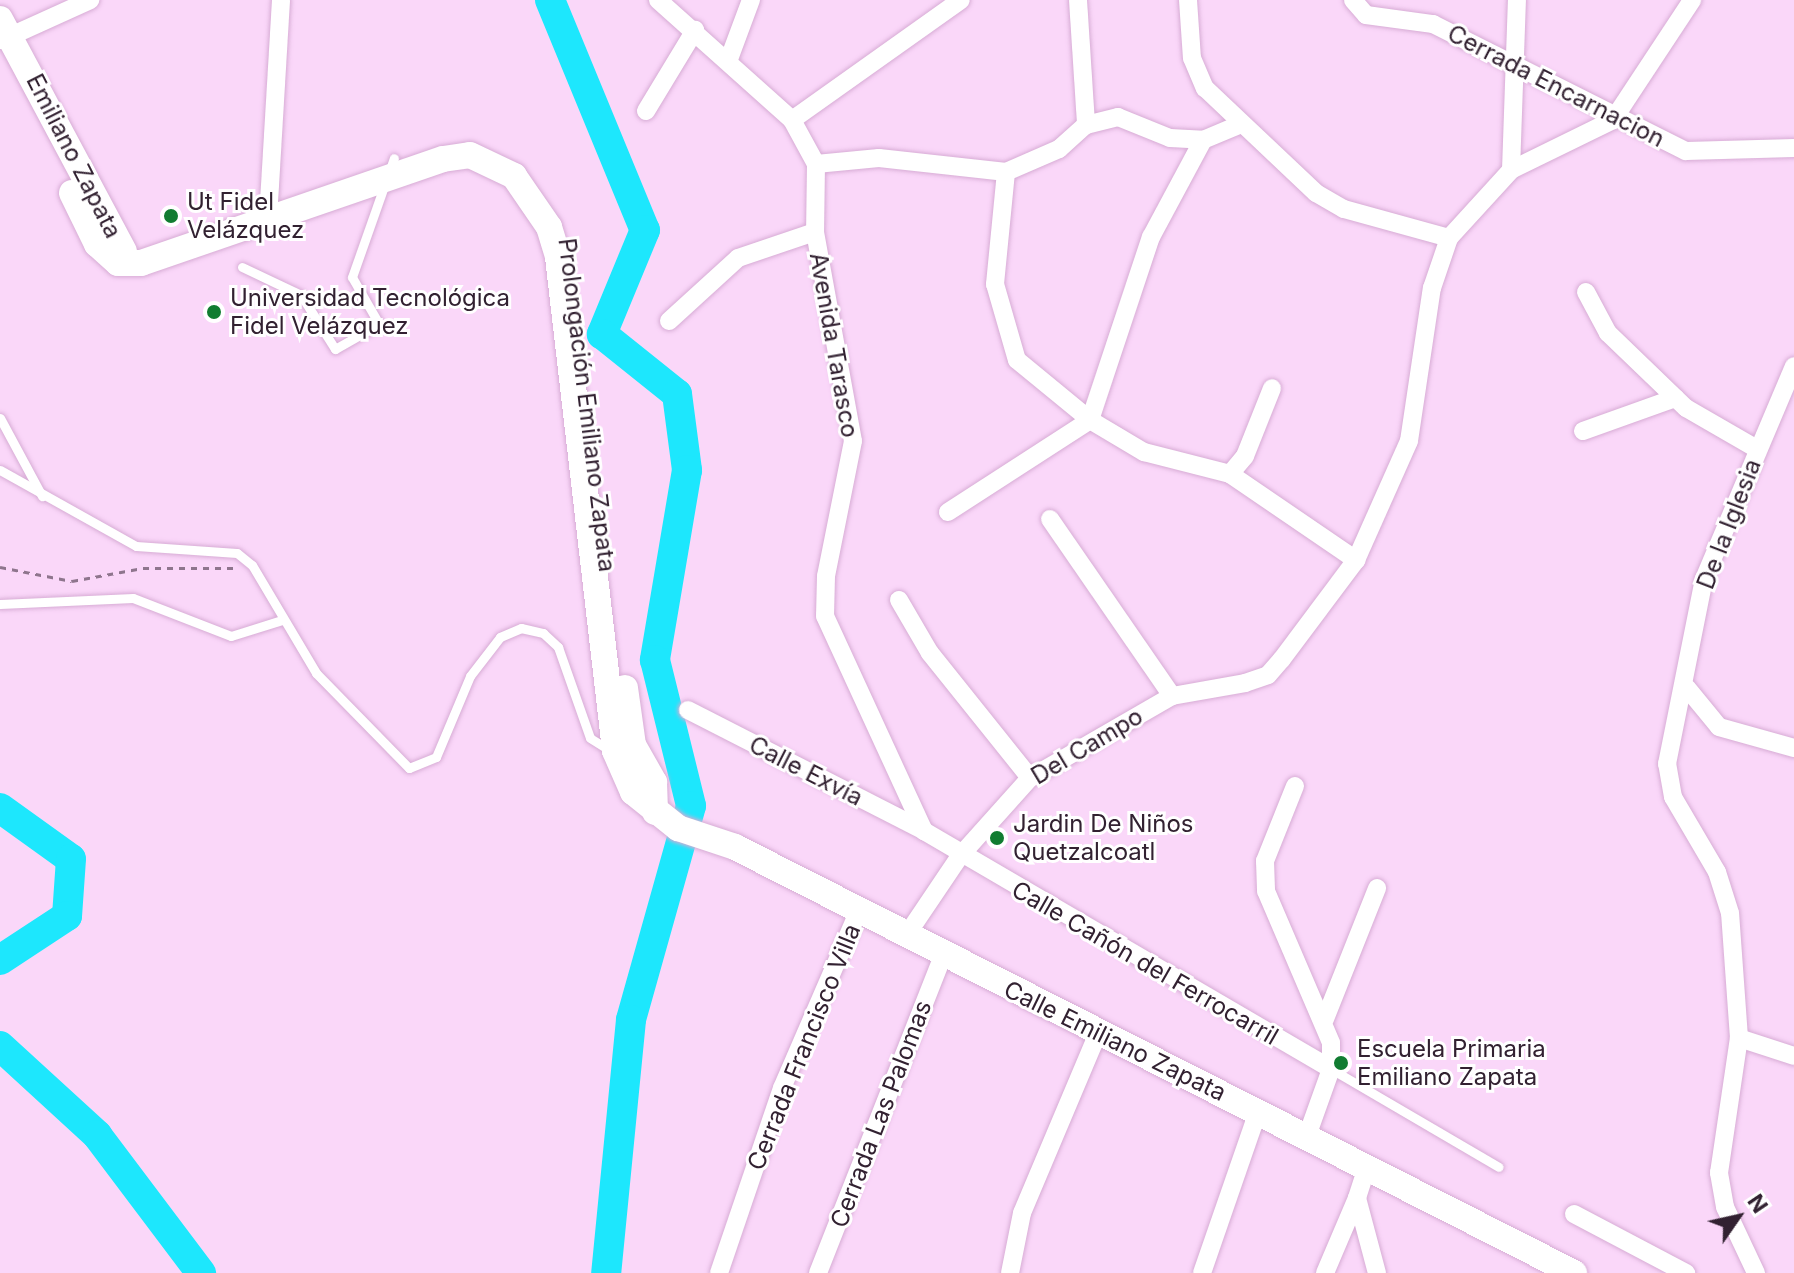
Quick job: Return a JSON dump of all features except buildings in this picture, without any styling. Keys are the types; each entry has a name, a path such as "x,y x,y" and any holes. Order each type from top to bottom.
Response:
{"main road":[{"name":"Emiliano Zapata","path":"3,35 121,257"},
{"name":"Prolongación Emiliano Zapata","path":"121,257 268,212 471,141 498,149 523,165 563,221 624,748"},
{"name":"Calle Emiliano Zapata","path":"624,748 654,782 655,812 678,828 711,837 1574,1273"}],"street":[{"path":"3,35 90,0"},
{"path":"268,212 281,0"},
{"name":"Avenida Tarasco","path":"658,0 729,59 792,120 816,164 815,232 853,441 825,616 924,831"},
{"path":"729,59 751,0"},
{"path":"792,120 961,0"},
{"path":"1078,0 1086,125"},
{"path":"1188,0 1201,78 1241,124 1325,198 1449,238 1511,170 1613,120 1692,0"},
{"path":"1511,170 1517,0"},
{"name":"Cerrada Encarnacion","path":"1359,7 1433,24 1613,120 1686,151 1794,148"},
{"path":"646,111 695,30"},
{"path":"816,164 879,158 1006,172 1059,149 1086,125 1118,117 1170,138 1203,140 1241,124"},
{"path":"948,512 1090,420 1151,237 1203,140"},
{"path":"1006,172 995,284 1017,360 1090,420 1144,452 1230,474 1356,560"},
{"path":"669,321 738,258 815,232"},
{"name":"Del Campo","path":"906,936 960,856 1030,778 1172,696 1245,683 1268,675 1282,659 1356,560 1409,441 1432,288 1449,238"},
{"path":"1586,292 1608,333 1675,398 1719,432 1757,449"},
{"name":"De la Iglesia","path":"1756,1273 1725,1207 1719,1173 1739,1038 1730,913 1717,872 1673,797 1667,764 1687,688 1704,579 1794,366"},
{"path":"1230,474 1245,456 1272,388"},
{"path":"1583,431 1675,398"},
{"path":"1050,519 1172,696"},
{"path":"899,600 930,653 1030,778"},
{"path":"1687,688 1719,727 1793,745"},
{"name":"Calle Exvía","path":"688,710 924,831"},
{"path":"1295,786 1265,861 1266,891 1325,1019 1331,1069 1307,1136"},
{"path":"924,831 960,856"},
{"name":"Calle Cañón del Ferrocarril","path":"960,856 1331,1069"},
{"path":"1325,1019 1377,888"},
{"name":"Cerrada Francisco Villa","path":"719,1273 782,1088 858,912"},
{"name":"Cerrada Las Palomas","path":"818,1273 943,955"},
{"path":"1010,1273 1022,1213 1098,1033"},
{"path":"1739,1038 1794,1056"},
{"path":"1202,1273 1258,1111"},
{"path":"1325,1273 1367,1167"},
{"path":"1357,1198 1377,1273"},
{"path":"1574,1214 1686,1273"}],"lane":[{"path":"242,267 301,295 335,349 379,324 352,277 390,167"},
{"path":"0,418 44,499"},
{"path":"0,470 44,499 136,546 237,553 252,565 282,620 335,696 409,768 436,757 470,676 500,637 521,628 543,633 558,647 590,738 624,748"},
{"path":"0,604 133,598 231,636 282,620"},
{"path":"1331,1069 1499,1167"}],"path":[{"path":"0,567 72,581 143,568 219,572 252,565"}],"waterway":[{"path":"550,0 645,230 602,334 677,394 687,470 655,660 691,806 631,1020 606,1273"},
{"path":"0,808 71,859 67,916 0,960"},
{"path":"0,1046 97,1135 201,1273"}],"place":[{"name":"Ut Fidel Velázquez","path":"171,216"},
{"name":"Universidad Tecnológica Fidel Velázquez","path":"214,312"},
{"name":"Jardin De Niños Quetzalcoatl","path":"997,838"},
{"name":"Escuela Primaria Emiliano Zapata","path":"1341,1063"}]}
